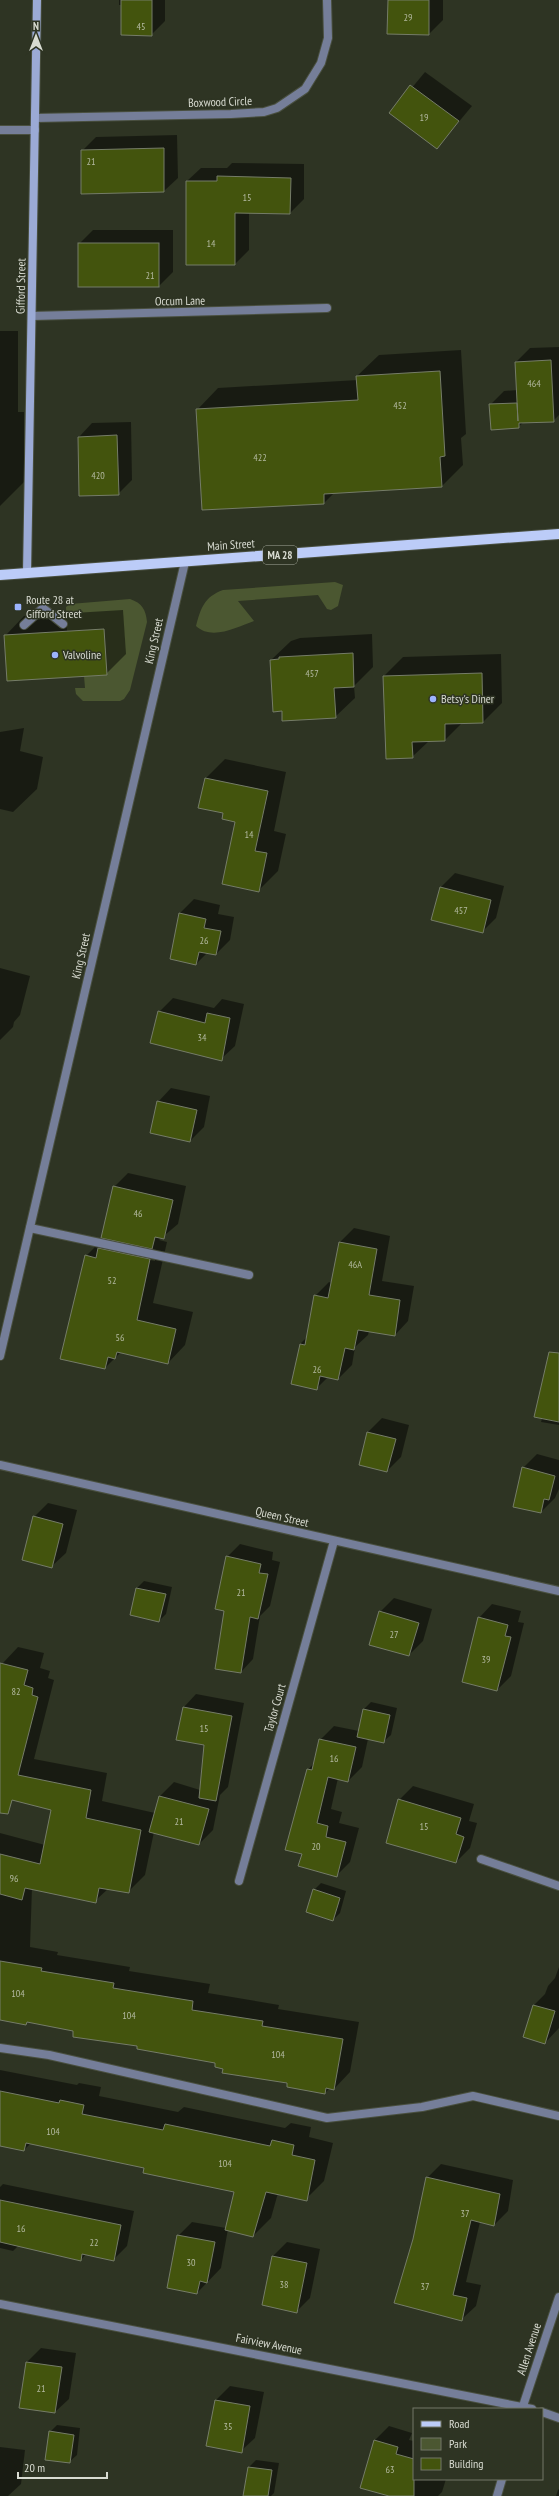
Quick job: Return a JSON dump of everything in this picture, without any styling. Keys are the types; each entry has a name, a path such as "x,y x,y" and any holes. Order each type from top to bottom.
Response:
{"main road":[{"name":"Gifford Street","path":"27,573 37,0"},
{"name":"Main Street","path":"0,575 559,534"}],"street":[{"name":"Boxwood Circle","path":"35,118 231,114 264,112 277,108 305,89 321,64 328,38 327,0"},
{"path":"0,130 35,130"},
{"name":"Occum Lane","path":"32,316 327,308"},
{"name":"King Street","path":"0,1356 185,562"},
{"path":"24,625 43,608 63,624"},
{"path":"30,1228 249,1274"},
{"name":"Queen Street","path":"0,1465 559,1591"},
{"name":"Taylor Court","path":"239,1881 334,1541"},
{"path":"481,1859 559,1886"},
{"path":"0,2048 49,2055 327,2118 422,2107 473,2096 559,2116"},
{"name":"Allen Avenue","path":"523,2408 559,2297"},
{"name":"Fairview Avenue","path":"0,2304 523,2408"},
{"path":"543,2412 559,2418"},
{"path":"497,2496 502,2480"}],"green space":[{"path":"335,582 343,585 338,606 331,610 327,609 318,595 238,601 254,621 217,633 202,630 196,626 204,604 207,600 211,596 223,590"},
{"path":"130,599 138,603 143,608 146,614 147,622 130,690 124,699 120,701 83,701 76,694 75,688 85,688 84,676 104,629 67,631 66,607 70,604"}],"building":[{"path":"121,0 152,0 152,36 121,35"},
{"path":"388,0 429,0 429,35 387,34"},
{"path":"410,85 459,121 437,149 389,113"},
{"path":"164,148 164,192 81,194 81,150"},
{"path":"217,176 291,178 290,214 235,213 235,265 186,265 186,181 217,181"},
{"path":"78,243 159,243 159,287 78,287"},
{"path":"551,360 554,422 519,423 519,428 491,430 489,404 517,403 518,421 515,362"},
{"path":"440,371 445,456 440,457 442,487 324,494 324,504 202,510 196,409 358,400 356,376"},
{"path":"117,435 119,495 79,496 78,437"},
{"name":"Valvoline","path":"104,629 107,675 7,681 4,635"},
{"path":"353,653 354,687 334,688 336,718 282,721 282,711 273,712 270,660 279,659 279,657"},
{"name":"Betsy's Diner","path":"482,673 483,723 445,724 445,741 412,742 413,758 386,759 383,676"},
{"path":"205,778 268,791 255,851 267,853 259,892 222,884 235,822 222,819 223,813 198,808"},
{"path":"440,887 491,900 483,933 431,920"},
{"path":"179,913 206,919 204,928 221,931 216,955 199,952 196,965 170,959"},
{"path":"158,1011 205,1023 207,1013 230,1018 222,1061 150,1043"},
{"path":"157,1101 197,1110 190,1142 150,1133"},
{"path":"113,1186 173,1200 164,1239 155,1237 152,1249 101,1238"},
{"path":"339,1242 377,1249 369,1295 400,1300 395,1336 358,1330 354,1350 345,1348 338,1380 320,1376 317,1390 291,1384 300,1344 305,1345 314,1295 328,1298"},
{"path":"98,1248 150,1259 137,1320 176,1329 168,1364 117,1352 115,1359 108,1357 105,1369 60,1359 85,1255 96,1258"},
{"path":"549,1352 559,1353 559,1422 534,1417"},
{"path":"367,1432 396,1439 387,1472 359,1465"},
{"path":"522,1467 555,1476 549,1500 544,1499 541,1513 513,1507"},
{"path":"33,1516 63,1524 52,1568 22,1560"},
{"path":"226,1556 261,1564 259,1573 268,1574 258,1619 250,1617 241,1673 215,1669 224,1611 215,1609"},
{"path":"136,1588 166,1594 159,1622 130,1615"},
{"path":"379,1611 419,1623 409,1656 369,1645"},
{"path":"478,1617 508,1625 505,1636 511,1637 497,1691 462,1682"},
{"path":"0,1663 28,1670 24,1685 33,1688 32,1695 38,1697 18,1775 91,1790 86,1818 141,1830 129,1893 99,1888 96,1903 25,1888 22,1900 0,1894 0,1854 40,1864 51,1810 12,1800 8,1814 0,1813"},
{"path":"183,1707 232,1716 216,1801 199,1798 204,1745 176,1740"},
{"path":"363,1709 390,1715 384,1743 357,1737"},
{"path":"319,1739 356,1747 348,1782 328,1777 317,1823 328,1826 326,1837 346,1842 337,1877 298,1866 302,1854 285,1850 307,1769 312,1770"},
{"path":"159,1796 209,1809 199,1845 149,1832"},
{"path":"398,1799 461,1818 456,1834 464,1837 456,1863 386,1843"},
{"path":"313,1889 340,1898 333,1921 306,1912"},
{"path":"0,1961 42,1968 41,1971 114,1983 113,1988 193,2001 192,2010 263,2021 262,2026 343,2039 334,2090 326,2088 325,2094 287,2087 287,2083 222,2073 223,2069 215,2067 215,2063 137,2049 137,2046 73,2037 73,2031 27,2022 26,2025 0,2020"},
{"path":"533,2005 555,2011 545,2044 523,2037"},
{"path":"0,2091 59,2103 60,2100 84,2105 82,2114 163,2130 165,2124 270,2146 272,2140 294,2145 292,2155 315,2160 307,2201 266,2192 253,2237 225,2230 234,2192 143,2173 144,2168 26,2143 24,2151 0,2146"},
{"path":"426,2177 500,2194 494,2226 471,2220 453,2295 467,2298 462,2321 394,2303 413,2239"},
{"path":"0,2200 121,2225 114,2261 82,2254 81,2261 0,2242"},
{"path":"177,2235 215,2242 207,2283 200,2281 197,2294 167,2288"},
{"path":"272,2256 307,2263 297,2313 262,2305"},
{"path":"26,2362 62,2367 55,2413 19,2408"},
{"path":"215,2400 250,2406 242,2453 206,2446"},
{"path":"49,2431 74,2435 70,2463 45,2460"},
{"path":"374,2440 398,2447 396,2454 413,2459 414,2496 389,2496 360,2488"},
{"path":"248,2467 272,2470 268,2496 243,2496"}],"place":[{"name":"Route 28 at Gifford Street","path":"18,607"},
{"name":"Valvoline","path":"55,655"},
{"name":"Betsy's Diner","path":"433,699"}]}
